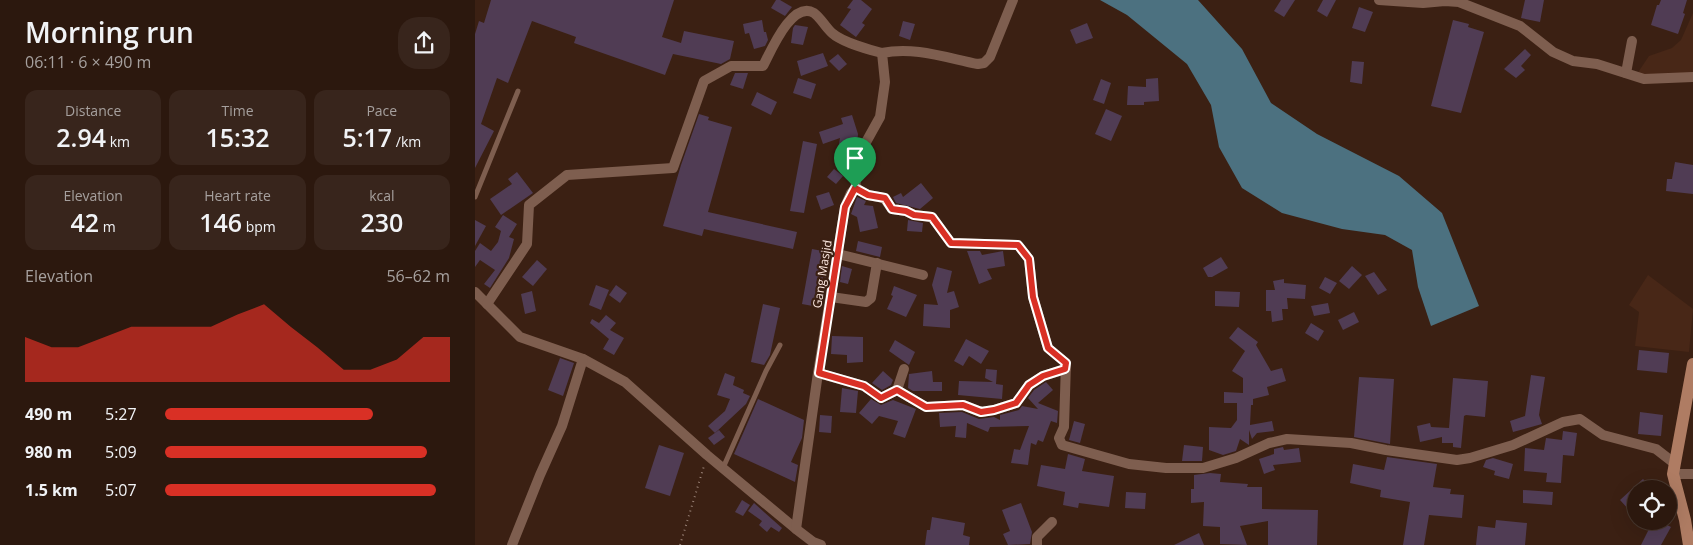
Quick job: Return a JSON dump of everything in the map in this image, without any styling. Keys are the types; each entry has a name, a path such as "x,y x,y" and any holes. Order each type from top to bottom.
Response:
{"street":[{"path":"487,304 527,244 529,205 567,175 673,168 704,81 731,66 763,66 786,24 798,12 808,10 815,14 833,34 867,50 883,53 894,50 909,50 978,64 984,63 991,57 1013,0"},
{"path":"1379,0 1423,3 1445,0 1459,1 1520,26 1562,58 1597,64 1644,79 1693,77"},
{"path":"1626,73 1632,41"},
{"name":"Gang Masjid","path":"796,529 845,207 855,188 855,171 860,153 880,117 885,82 883,53"},
{"path":"855,188 868,195 885,198 892,209 906,211 914,215 932,217 951,243 1018,245 1029,259 1033,297 1048,348 1066,363 1064,427 1059,438 1062,445 1129,464 1166,468 1203,468 1236,458 1269,443 1287,439 1351,443 1457,460 1513,445 1563,422 1581,420 1603,435 1656,449 1673,468 1693,474"},
{"path":"838,254 923,275"},
{"path":"831,297 866,302 871,298 877,263"},
{"path":"475,292 520,337 583,359 625,382 707,455 796,529 813,542 821,545"},
{"path":"512,545 562,426 583,359"},
{"path":"1689,545 1673,468 1689,410 1693,364"},
{"path":"819,373 864,386 881,398 897,390 904,369"},
{"path":"897,390 926,407 963,405 981,412 1016,403 1029,385 1043,376 1065,369"},
{"path":"1037,545 1037,537 1052,522"}],"lane":[{"path":"475,197 518,91"},
{"path":"723,468 766,371 780,345"}],"path":[{"path":"680,545 707,455"}],"shaded area":[{"path":"1693,13 1693,74 1637,74 1649,56 1672,48 1681,40"},
{"path":"1648,275 1693,309 1689,352 1635,346 1639,312 1629,305"}],"water":[{"path":"1100,0 1198,0 1242,49 1271,103 1317,134 1399,176 1442,213 1479,306 1431,326 1418,287 1412,250 1385,235 1342,229 1282,213 1242,188 1219,147 1211,105 1187,64 1127,15"}],"building":[{"path":"491,0 674,0 662,37 681,43 684,31 734,41 730,59 721,64 673,54 665,75 574,43 576,37 532,21 508,83 497,78 481,124 494,131 475,168 475,34 479,21 484,23"},
{"path":"776,0 780,0 792,7 785,16 771,8"},
{"path":"853,0 861,0 872,9 862,23 865,25 856,37 840,25 851,9 847,8"},
{"path":"1281,0 1295,0 1284,17 1274,11"},
{"path":"1323,0 1336,0 1327,17 1317,11"},
{"path":"1525,0 1544,0 1540,22 1521,18"},
{"path":"1661,0 1687,0 1683,13 1685,14 1678,34 1651,25 1657,5 1659,5"},
{"path":"1359,7 1373,12 1365,32 1352,28"},
{"path":"762,20 764,32 766,32 768,40 765,46 754,49 749,33 745,34 743,24"},
{"path":"1453,20 1469,24 1468,27 1484,32 1461,113 1431,106"},
{"path":"903,21 915,24 910,40 899,36"},
{"path":"1087,23 1093,38 1076,44 1070,30"},
{"path":"795,25 808,27 803,45 791,43"},
{"path":"1525,49 1531,55 1521,66 1525,70 1516,78 1504,69"},
{"path":"823,53 828,66 801,76 797,61"},
{"path":"838,54 847,64 839,71 829,61"},
{"path":"1352,61 1364,62 1362,84 1350,82"},
{"path":"735,73 748,73 743,89 730,85"},
{"path":"798,78 816,84 811,99 793,93"},
{"path":"1158,78 1159,101 1144,102 1144,105 1127,105 1128,86 1146,87 1146,79"},
{"path":"1101,79 1111,83 1104,104 1093,100"},
{"path":"757,92 777,102 771,115 751,105"},
{"path":"1106,109 1122,116 1111,141 1095,134"},
{"path":"699,114 709,117 708,120 732,127 708,212 797,232 793,249 704,229 702,236 663,226 681,165"},
{"path":"852,115 858,134 857,145 854,151 838,149 840,138 823,144 819,132 843,124 841,118"},
{"path":"803,141 817,144 804,213 790,211"},
{"path":"1675,162 1693,165 1693,194 1666,191 1667,179 1672,179"},
{"path":"834,169 843,176 836,184 827,177"},
{"path":"517,172 533,193 501,215 490,199 512,184 508,179"},
{"path":"921,183 933,198 920,209 896,203 893,197 901,193 903,197"},
{"path":"829,192 834,205 821,210 816,196"},
{"path":"857,197 866,201 864,205 873,206 878,228 860,232 857,217 851,214"},
{"path":"503,215 517,224 509,237 514,239 509,258 490,288 484,284 495,270 480,260 475,267 475,251 480,243 491,251 498,242 501,231 495,227"},
{"path":"475,220 486,226 475,246"},
{"path":"908,220 923,223 922,232 907,231"},
{"path":"858,241 882,247 880,257 856,251"},
{"path":"812,249 828,252 826,262 829,263 826,278 823,277 818,307 802,304"},
{"path":"967,251 980,251 982,255 1003,251 1005,266 987,269 992,279 979,284"},
{"path":"1221,257 1228,268 1212,277 1208,277 1203,268"},
{"path":"537,260 547,269 533,286 522,277"},
{"path":"842,266 852,269 848,284 840,282"},
{"path":"1352,266 1362,275 1349,289 1339,281"},
{"path":"937,267 952,271 947,293 954,291 959,307 950,310 950,328 923,326 924,304 938,305 932,285"},
{"path":"1374,272 1387,290 1378,295 1365,276"},
{"path":"1325,277 1337,283 1330,294 1319,288"},
{"path":"1284,279 1284,283 1306,285 1305,299 1287,298 1288,309 1282,309 1283,320 1272,322 1271,311 1266,311 1266,290 1275,290 1273,281"},
{"path":"596,285 609,290 601,310 589,305"},
{"path":"616,285 627,293 620,303 609,295"},
{"path":"894,286 917,295 906,317 887,309 893,296 891,295"},
{"path":"532,291 536,311 525,314 521,294"},
{"path":"1215,291 1240,292 1239,307 1215,306"},
{"path":"1328,303 1330,313 1314,316 1311,306"},
{"path":"763,304 780,308 770,355 764,365 751,362"},
{"path":"1354,312 1359,322 1343,330 1338,320"},
{"path":"606,315 616,323 610,330 624,338 614,355 603,349 609,339 590,323 592,319 599,323"},
{"path":"1311,323 1324,331 1318,341 1305,333"},
{"path":"1238,327 1258,342 1256,345 1271,371 1282,368 1286,381 1267,387 1269,395 1253,399 1253,405 1251,405 1250,425 1272,421 1274,431 1257,433 1252,439 1249,430 1249,445 1240,439 1236,451 1223,455 1209,450 1209,427 1231,428 1237,420 1237,403 1224,403 1224,392 1243,393 1243,378 1232,371 1245,351 1229,338"},
{"path":"832,336 863,337 863,362 847,363 847,355 831,354"},
{"path":"966,339 989,351 981,364 969,356 963,366 954,361"},
{"path":"895,340 915,352 909,365 889,351"},
{"path":"1639,350 1669,353 1667,373 1637,370"},
{"path":"560,358 574,363 563,396 548,390"},
{"path":"986,369 997,370 996,384 1003,385 1002,399 958,395 959,381 993,382 985,378"},
{"path":"883,371 893,380 891,385 882,390 872,383"},
{"path":"932,371 933,382 942,382 942,391 913,391 908,388 909,374"},
{"path":"725,373 735,377 733,385 744,390 743,393 750,396 746,404 715,433 708,426 725,411 730,399 717,395"},
{"path":"1531,375 1545,377 1539,415 1542,424 1513,432 1510,421 1525,416"},
{"path":"1359,377 1394,379 1390,444 1354,437"},
{"path":"1453,378 1488,381 1485,417 1464,416 1461,448 1453,447 1453,443 1442,443 1442,437 1420,442 1417,426 1430,423 1431,427 1449,428"},
{"path":"1046,382 1053,390 1038,403 1058,411 1057,423 1051,421 1043,442 1038,440 1036,445 1031,443 1028,465 1011,463 1014,449 1020,450 1029,426 990,427 988,432 967,423 966,438 955,437 956,426 940,427 939,413 962,412 979,419 994,417 1000,420 1000,415 1019,410 1022,406 1038,409 1028,398 1034,390"},
{"path":"842,388 858,391 856,413 840,412"},
{"path":"758,399 804,420 802,438 791,462 798,465 795,482 734,454"},
{"path":"871,399 881,405 893,400 916,409 905,438 893,434 898,421 879,416 872,424 859,413"},
{"path":"1640,412 1663,415 1661,436 1638,434"},
{"path":"820,415 832,416 831,433 819,432"},
{"path":"1074,421 1085,424 1080,443 1069,440"},
{"path":"719,430 725,437 714,445 708,438"},
{"path":"1563,431 1577,433 1574,456 1563,455 1561,483 1546,482 1547,473 1524,471 1525,448 1544,450 1546,438 1562,440"},
{"path":"659,445 684,453 670,496 645,488"},
{"path":"1184,445 1203,447 1202,461 1182,461"},
{"path":"1283,447 1284,450 1299,448 1301,462 1273,465 1275,470 1264,474 1259,459 1274,454 1274,449"},
{"path":"1068,454 1085,459 1082,471 1114,476 1109,507 1079,503 1078,508 1063,505 1065,492 1037,486 1041,465 1065,469"},
{"path":"1387,457 1437,464 1433,487 1451,489 1450,494 1464,495 1462,518 1429,515 1424,545 1403,545 1410,502 1380,497 1381,490 1350,483 1353,464 1384,470"},
{"path":"1493,458 1513,464 1509,479 1494,475 1495,471 1483,467 1486,460"},
{"path":"1221,474 1220,482 1248,484 1247,487 1262,487 1262,509 1318,510 1317,545 1268,545 1268,521 1240,526 1247,545 1220,544 1220,527 1203,526 1204,502 1191,503 1194,475"},
{"path":"1523,490 1553,492 1552,505 1523,503"},
{"path":"1126,492 1146,493 1145,509 1125,508"},
{"path":"1627,494 1627,508 1620,500"},
{"path":"742,500 750,505 743,516 735,512"},
{"path":"754,503 782,528 779,532 771,527 767,532 759,525 762,521 748,511"},
{"path":"1021,503 1032,532 1030,544 1008,545 1003,534 1010,531 1002,510"},
{"path":"932,517 965,523 963,535 970,537 969,545 925,545 927,530 930,530"},
{"path":"1496,520 1527,523 1525,545 1476,545 1478,526 1495,528"},
{"path":"1648,530 1669,530 1661,545 1641,545"},
{"path":"1199,533 1204,545 1174,545"}],"route":[{"path":"855,188 868,195 885,198 892,209 906,211 914,215 932,217 951,243 1018,245 1029,259 1033,297 1048,348 1066,363 1065,369 1043,376 1029,385 1016,403 981,412 963,405 926,407 897,390 881,398 864,386 843,378 819,373 845,207 855,188"}]}
